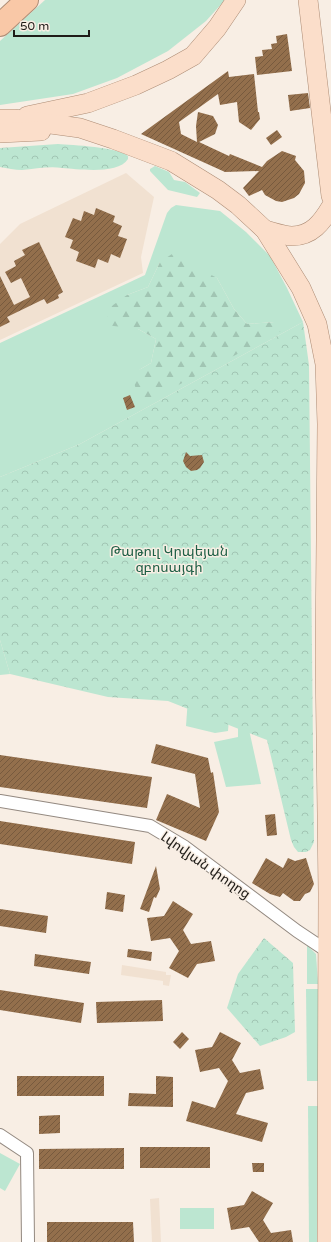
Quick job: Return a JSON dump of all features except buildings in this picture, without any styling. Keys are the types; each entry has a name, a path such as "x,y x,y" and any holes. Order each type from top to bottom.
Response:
{"highway":[{"path":"0,25 27,0"}],"main road":[{"path":"7,119 88,103 136,85 168,70 193,56 217,28 236,0"},
{"path":"308,0 331,196"},
{"path":"7,119 80,128 171,160 204,181 238,205 265,230 302,288 317,324 325,364 327,424 327,1242"},
{"path":"0,133 80,128"},
{"path":"265,230 292,236 312,231 319,225 331,207"}],"street":[{"name":"Լվովյան փողոց","path":"0,801 150,826 185,847 297,931 328,951"},
{"path":"0,1135 27,1153 26,1178 28,1242"}],"shaded area":[{"path":"126,173 154,197 141,257 143,273 0,340 0,244 20,224"},
{"path":"122,965 166,972 166,975 171,975 169,986 163,985 163,981 121,975"},
{"path":"159,1198 161,1242 152,1242 150,1199"}],"green space":[{"path":"45,0 225,0 206,21 168,51 117,78 73,94 0,105 0,41"},
{"path":"58,144 115,150 128,156 128,159 123,164 116,167 97,170 52,167 22,170 0,167 0,148"},
{"path":"155,166 169,172 174,180 185,182 200,193 197,197 168,190 150,171 150,169"},
{"path":"176,205 220,211 246,232 270,256 303,322 80,444 0,477 0,343 145,275 167,213","holes":["160,262 217,278 234,309 247,324 275,322 139,370 151,363 156,339 138,329 127,295 148,287"]},
{"path":"172,254 217,278 234,309 247,324 275,322 283,330 146,402 138,395 133,380 139,370 151,363 156,339 138,329 106,325 109,308 127,295 148,287 160,262"},
{"name":"Թաթուլ Կրպեյան զբոսայգի","path":"303,322 309,365 314,842 310,850 306,852 298,852 291,840 267,740 168,701 108,697 10,674 0,640 0,477 80,444"},
{"path":"0,640 10,674 0,675"},
{"path":"188,698 229,718 228,731 215,733 186,726"},
{"path":"238,723 248,725 261,784 226,787 214,742 238,737"},
{"path":"264,938 293,963 295,1032 286,1037 260,1046 227,1008 238,974"},
{"path":"307,945 316,954 318,984 307,984"},
{"path":"306,989 318,989 319,1081 307,1081"},
{"path":"308,1106 319,1106 321,1242 309,1242"},
{"path":"0,1153 20,1164 5,1191 0,1188"},
{"path":"180,1208 214,1208 214,1229 180,1229"}]}
